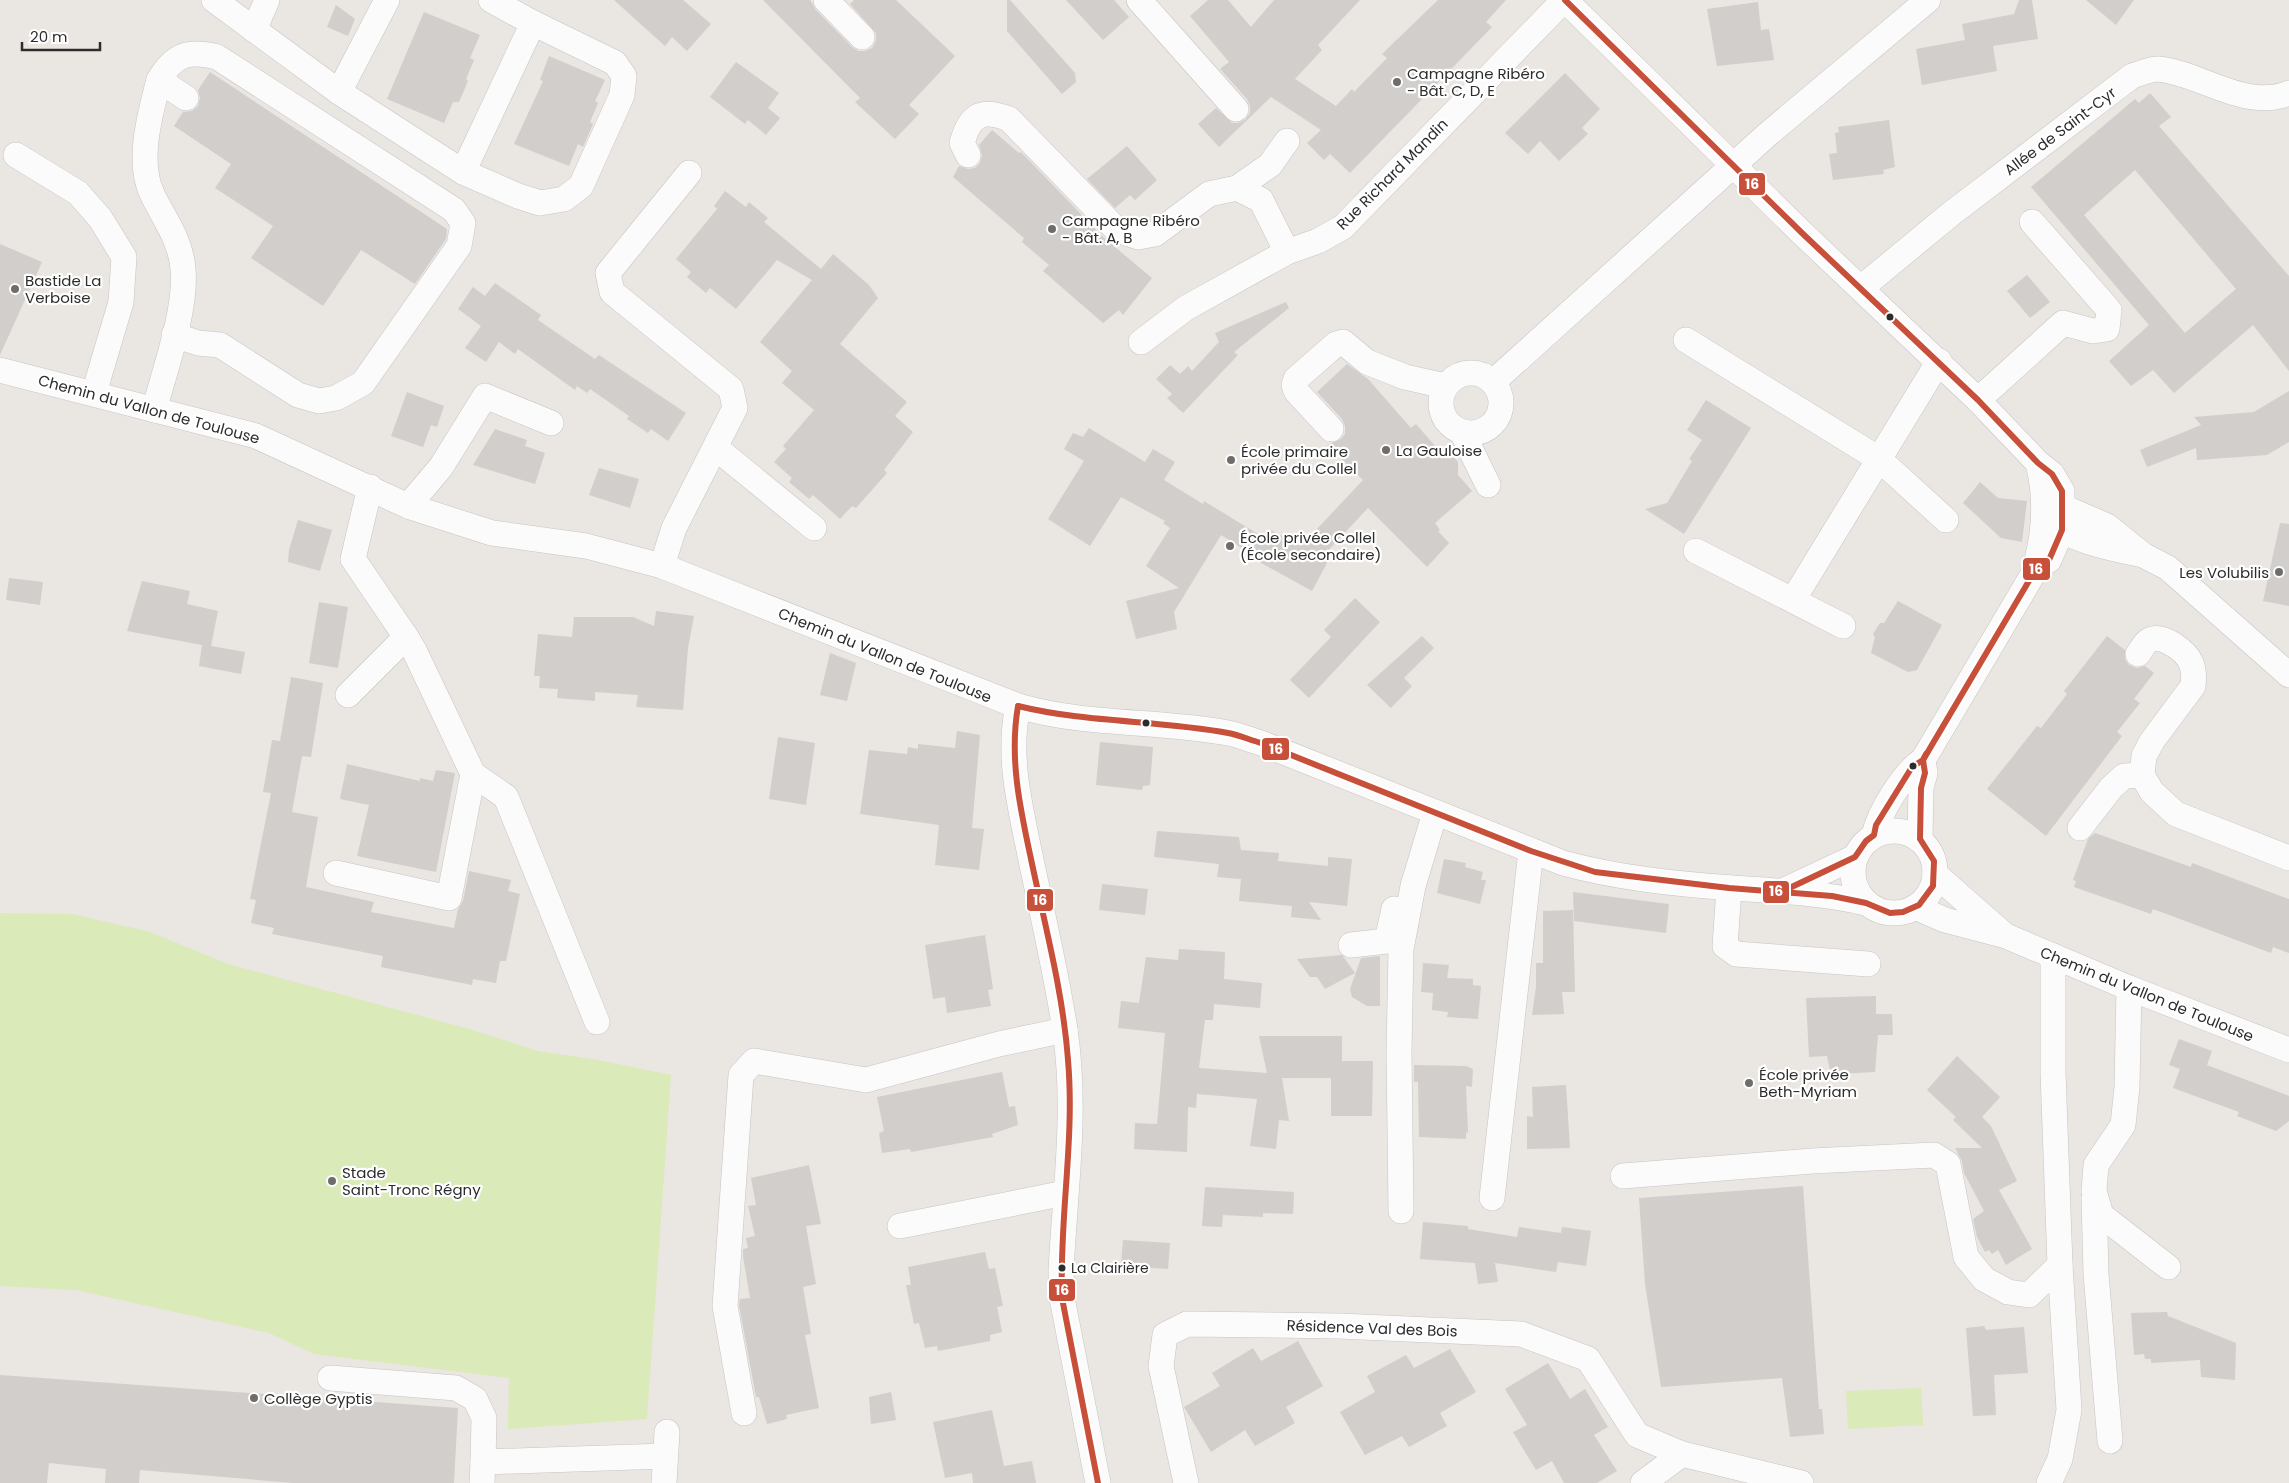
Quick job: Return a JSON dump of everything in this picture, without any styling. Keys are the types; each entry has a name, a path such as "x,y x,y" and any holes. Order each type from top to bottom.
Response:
{"street":[{"path":"214,0 339,92 462,172 518,196 540,202 564,199 581,186 622,95 624,76 615,64 491,0"},
{"path":"254,30 267,0"},
{"path":"339,92 387,0"},
{"path":"826,0 862,37"},
{"path":"1139,0 1236,109"},
{"path":"1564,0 1978,400 2038,463 2056,515 2099,546 2143,555 2168,568 2289,675"},
{"name":"Rue Richard Mandin","path":"1141,342 1186,308 1287,252 1318,241 1343,227 1564,0"},
{"path":"1493,382 1768,134 1928,0"},
{"path":"462,172 533,23"},
{"path":"154,410 174,335 184,284 183,267 177,241 166,217 152,195 147,176 146,140 159,80 174,60 188,54 217,57 454,210 462,223 459,246 363,383 336,398 319,401 298,395 220,345 198,343 174,335"},
{"name":"Allée de Saint-Cyr","path":"1861,288 1952,213 2132,76 2156,69 2183,75 2216,89 2275,98 2289,93"},
{"path":"159,80 186,98"},
{"path":"968,155 962,143 967,126 980,116 992,112 1009,119 1117,230 1138,237 1155,234 1209,194 1237,188 1270,165 1287,140"},
{"path":"16,155 78,193 100,218 124,257 121,302 94,393"},
{"path":"662,566 674,528 735,408 731,389 612,292 608,273 688,174"},
{"path":"1237,188 1262,200 1287,252"},
{"path":"1978,400 2063,323 2093,331 2107,329 2109,310 2032,222"},
{"path":"1686,340 1879,459 1946,520"},
{"path":"1331,429 1296,391 1294,385 1296,379 1336,344 1343,342 1367,362 1398,374 1445,386"},
{"path":"1793,600 1939,362"},
{"name":"Chemin du Vallon de Toulouse","path":"0,370 256,436 408,506 492,533 586,546 662,566 1018,706 1044,714 1228,733 1261,743 1431,824 1530,851 1596,872 1729,888 1832,896 1866,903"},
{"path":"1468,373 1482,375 1493,382 1499,392 1501,405 1498,417 1485,430 1473,433 1462,432 1451,427 1445,420 1441,407 1441,397 1445,386 1456,377 1468,373"},
{"path":"408,506 441,467 485,396 552,422"},
{"path":"1462,432 1488,484"},
{"path":"716,448 814,528"},
{"path":"370,487 353,559 415,652 473,774 506,797 597,1022"},
{"path":"1874,835 1876,825 1902,782 1912,767 1923,760 2036,568 2037,553 2042,535 2056,515"},
{"path":"1696,551 1843,626"},
{"path":"348,695 406,637"},
{"path":"2138,654 2146,643 2152,639 2168,641 2189,658 2194,676 2193,686 2152,741 2144,756 2142,775 2152,792 2176,814 2289,858"},
{"path":"1018,706 1013,735 1016,780 1065,1030 1072,1104 1065,1193 1061,1271 1062,1298 1098,1483"},
{"path":"1920,839 1921,788 1925,773 1923,760"},
{"path":"336,874 449,898 473,774"},
{"path":"2080,828 2111,788 2124,776 2142,775"},
{"path":"1351,944 1387,941 1405,857 1431,824"},
{"path":"1401,1211 1399,1052 1401,949 1413,886 1431,824"},
{"path":"1898,830 1920,839 1934,861 1935,874 1927,896 1915,907 1903,912 1890,913 1878,910 1866,903 1858,893 1853,882 1852,870 1855,857 1866,841 1874,835 1898,830"},
{"path":"1492,1198 1530,851"},
{"name":"Chemin du Vallon de Toulouse","path":"1781,892 1855,857"},
{"name":"Chemin du Vallon de Toulouse","path":"1935,874 1959,897 2006,936"},
{"path":"1729,888 1725,946 1736,954 1868,964"},
{"name":"Chemin du Vallon de Toulouse","path":"1915,907 1945,920 2006,936 2130,988 2289,1050"},
{"path":"2049,1483 2060,1459 2069,1410 2060,1265 2054,1072 2054,956"},
{"path":"2110,1441 2096,1274 2094,1191 2096,1166 2123,1125 2127,1087 2130,988"},
{"path":"744,1413 725,1306 741,1075 754,1061 866,1080 999,1044 1065,1030"},
{"path":"1623,1176 1812,1161 1934,1156 1948,1164 1966,1257 1984,1279 2008,1292 2029,1295 2060,1265"},
{"path":"2094,1191 2101,1215 2168,1267"},
{"path":"900,1226 1065,1193"},
{"name":"Résidence Val des Bois","path":"1186,1483 1161,1366 1165,1335 1187,1324 1339,1326 1521,1334 1588,1359 1637,1435 1682,1454 1801,1483"},
{"path":"330,1378 456,1388 474,1399 484,1418 483,1473 666,1444 664,1483"},
{"path":"1643,1483 1682,1454"}],"green space":[{"name":"Stade Saint-Tronc Régny","path":"0,913 72,914 150,932 228,964 469,1029 538,1051 598,1060 671,1075 647,1419 508,1429 509,1378 314,1354 269,1333 76,1290 0,1286"},
{"path":"1921,1388 1923,1425 1848,1429 1846,1391"}],"building":[{"path":"614,0 683,0 711,24 687,51 672,37 665,46"},
{"path":"763,0 810,0 816,10 852,47 858,51 865,51 872,48 876,41 876,33 850,4 854,0 896,0 955,56 909,105 919,114 895,139 855,102 860,98"},
{"path":"1007,0 1010,0 1075,73 1076,82 1062,94 1007,31"},
{"path":"1066,0 1114,0 1129,17 1103,40"},
{"path":"1208,0 1228,0 1251,27 1274,0 1360,0 1318,45 1322,50 1295,79 1336,106 1352,89 1354,92 1387,58 1382,54 1438,0 1506,0 1486,22 1492,27 1350,173 1330,154 1324,160 1307,143 1321,130 1271,97 1219,147 1198,124 1216,108 1232,123 1245,120 1250,113 1247,99 1220,69 1229,62 1190,16"},
{"path":"2019,0 2032,0 2038,39 1993,46 1997,71 1922,85 1916,49 1965,40 1962,24 2014,14"},
{"path":"2086,0 2134,0 2116,25"},
{"path":"1758,2 1761,30 1769,29 1774,60 1717,66 1707,9"},
{"path":"336,5 355,19 348,36 327,27"},
{"path":"424,12 480,35 470,58 474,60 466,79 468,81 459,102 453,102 444,123 387,99"},
{"path":"549,56 605,80 595,101 598,103 590,122 593,124 583,147 578,144 569,166 514,144 543,81 540,80"},
{"path":"736,62 779,93 768,108 780,118 766,135 748,120 745,124 710,97"},
{"path":"210,72 447,229 446,239 415,284 361,250 323,306 251,258 273,226 215,188 231,164 174,126 183,112 192,111 198,106 200,98 198,90"},
{"path":"1565,73 1600,109 1582,128 1588,134 1559,161 1540,141 1528,154 1505,133"},
{"path":"2150,93 2171,117 2159,126 2289,276 2289,371 2253,325 2174,393 2153,370 2131,386 2109,361 2149,325 2031,187 2135,99 2139,103","holes":["2135,170 2236,289 2185,333 2084,215"]},
{"path":"1889,120 1895,167 1883,170 1884,174 1833,180 1829,154 1837,153 1835,133 1839,132 1838,127"},
{"name":"Campagne Ribéro - Bât. A, B","path":"992,130 1019,153 1021,152 1103,237 1152,278 1123,315 1119,310 1103,323 1043,271 1049,265 1022,242 1024,238 953,177 959,166 968,169 975,168 980,163 982,155 979,145"},
{"path":"1127,146 1157,180 1135,200 1130,195 1115,208 1087,179"},
{"path":"725,191 746,207 749,202 768,218 764,222 821,269 833,254 869,285 878,298 840,344 907,402 895,416 913,432 884,470 887,473 856,508 852,506 840,519 813,495 809,499 789,482 792,478 774,462 786,449 783,446 814,410 782,383 792,371 760,342 812,280 777,260 736,309 710,288 706,293 687,277 691,272 676,259 717,209 714,206"},
{"name":"Bastide La Verboise","path":"0,244 42,262 0,355"},
{"path":"2027,275 2050,302 2030,318 2007,291"},
{"path":"495,283 541,315 538,320 595,359 599,355 686,413 668,441 651,429 648,433 627,419 629,416 590,389 587,393 577,386 575,390 518,349 515,354 499,342 486,362 465,348 481,326 458,309 473,287 485,296"},
{"path":"1286,302 1289,308 1234,352 1238,355 1183,413 1167,398 1172,394 1156,379 1170,365 1180,374 1188,366 1192,371 1219,342 1215,333"},
{"path":"1347,364 1368,379 1411,428 1416,424 1443,455 1452,455 1458,462 1458,475 1472,491 1435,523 1440,530 1438,531 1449,543 1427,567 1368,508 1322,557 1328,561 1312,591 1254,559 1255,556 1221,535 1174,612 1177,629 1136,639 1126,601 1179,588 1146,566 1170,528 1163,523 1165,521 1121,497 1090,546 1048,519 1084,461 1064,449 1073,433 1083,437 1089,428 1145,462 1153,449 1175,462 1164,480 1203,504 1204,501 1266,539 1271,530 1301,546 1363,480 1327,445 1341,439 1345,434 1345,426 1342,419 1317,392"},
{"path":"2289,391 2289,442 2267,455 2197,460 2196,448 2147,467 2140,450 2201,425 2194,417 2254,412"},
{"path":"407,392 444,406 437,427 431,425 423,447 391,436"},
{"path":"1706,400 1751,428 1684,534 1645,509 1667,503 1692,461 1689,459 1702,440 1687,430"},
{"path":"495,429 527,440 525,446 545,453 535,484 473,465"},
{"path":"599,468 639,479 630,508 589,495"},
{"path":"1980,482 1998,498 2027,501 2022,542 2001,538 1963,503"},
{"path":"298,520 332,530 320,571 288,562 289,550"},
{"name":"Les Volubilis","path":"2280,523 2289,524 2289,606 2263,601"},
{"path":"9,578 43,582 40,605 6,600"},
{"path":"142,581 190,591 187,604 218,611 211,646 245,652 241,674 199,666 202,645 127,631"},
{"path":"1355,598 1380,622 1309,698 1290,680 1331,637 1324,630"},
{"path":"1898,601 1942,625 1917,670 1908,672 1871,653 1875,637 1873,634 1880,623 1884,623"},
{"path":"319,602 348,607 338,668 309,663"},
{"path":"656,611 694,616 688,648 683,710 636,707 638,695 595,692 595,701 557,698 558,689 539,688 540,676 534,676 538,634 572,637 574,617 633,617 654,626"},
{"path":"1422,636 1434,648 1404,678 1412,686 1391,708 1367,685"},
{"path":"2107,636 2125,650 2125,659 2129,665 2137,668 2145,666 2154,673 2134,699 2140,703 2117,732 2122,736 2046,836 1987,789 2037,726 2041,728 2067,694 2064,691"},
{"path":"830,653 856,663 847,701 820,695"},
{"path":"291,677 323,683 311,757 302,756 292,812 318,817 306,887 374,902 371,912 454,928 458,909 463,901 469,871 511,880 508,891 520,894 506,961 500,961 496,983 473,979 472,985 381,967 383,956 272,934 274,928 251,923 256,900 250,899 271,793 263,792 272,740 280,741"},
{"path":"957,731 980,735 972,828 984,829 979,870 935,865 939,825 860,814 869,750 907,754 908,747 918,749 918,744 955,748"},
{"path":"778,737 815,743 806,805 769,799"},
{"path":"1100,742 1153,747 1150,785 1143,786 1142,790 1096,785"},
{"path":"347,764 420,781 420,778 433,781 436,770 455,773 436,872 357,856 369,805 340,799"},
{"path":"1157,831 1239,837 1241,850 1279,853 1278,861 1328,866 1328,857 1352,859 1347,906 1309,902 1321,920 1291,917 1292,906 1239,901 1241,879 1217,877 1219,864 1154,857"},
{"path":"2095,833 2191,867 2192,863 2289,899 2289,953 2273,947 2271,953 2153,909 2151,914 2074,887 2076,881 2073,880 2088,839"},
{"path":"1444,859 1466,863 1465,867 1483,872 1481,880 1486,880 1480,904 1437,893"},
{"path":"1102,884 1148,889 1145,915 1099,910"},
{"path":"1573,892 1669,904 1666,933 1574,921"},
{"path":"1573,910 1575,992 1562,992 1564,1014 1532,1015 1536,987 1536,963 1543,963 1543,911"},
{"path":"985,935 993,989 988,990 991,1006 947,1013 945,997 933,999 925,945"},
{"path":"1179,949 1225,952 1224,979 1262,983 1260,1008 1214,1004 1213,1020 1205,1020 1199,1068 1267,1073 1259,1036 1342,1036 1342,1061 1373,1061 1372,1116 1331,1116 1331,1078 1282,1078 1289,1121 1279,1120 1276,1149 1250,1146 1257,1099 1197,1094 1196,1108 1188,1107 1187,1152 1134,1149 1135,1123 1157,1124 1165,1033 1118,1028 1121,1001 1139,1003 1146,957 1178,960"},
{"path":"1342,955 1355,973 1325,989 1317,977 1310,977 1297,959"},
{"path":"1380,956 1380,1006 1367,1006 1352,997 1350,989 1361,958"},
{"path":"1423,963 1449,965 1447,978 1473,979 1473,985 1481,986 1478,1019 1447,1017 1448,1012 1432,1010 1433,993 1421,992"},
{"path":"1876,996 1876,1014 1892,1014 1893,1035 1878,1035 1875,1072 1838,1074 1830,1071 1827,1056 1809,1057 1806,998"},
{"path":"2179,1039 2212,1051 2207,1065 2289,1096 2289,1121 2276,1131 2237,1116 2239,1112 2173,1088 2180,1069 2169,1065"},
{"path":"1957,1056 2000,1097 1982,1117 1991,1126 2017,1181 1999,1190 2032,1249 2006,1265 1998,1250 1992,1254 1989,1250 1985,1252 1977,1237 1973,1219 1984,1211 1964,1173 1962,1161 1955,1148 1982,1148 1953,1120 1956,1117 1927,1090"},
{"path":"1414,1065 1466,1066 1473,1069 1472,1087 1466,1086 1468,1133 1466,1132 1466,1139 1419,1137 1418,1082 1414,1082"},
{"path":"1002,1072 1009,1107 1015,1106 1018,1125 992,1134 993,1137 911,1152 910,1149 882,1153 879,1133 884,1131 877,1097"},
{"path":"1566,1085 1570,1148 1527,1149 1527,1116 1533,1117 1532,1087"},
{"path":"809,1165 821,1224 806,1226 816,1284 803,1287 811,1334 805,1335 819,1408 786,1415 787,1419 767,1424 759,1397 756,1397 739,1305 740,1299 750,1298 743,1249 748,1248 746,1238 755,1236 748,1206 756,1205 751,1178"},
{"path":"1803,1186 1819,1409 1822,1409 1824,1434 1790,1437 1782,1378 1661,1387 1645,1284 1639,1198"},
{"path":"1205,1187 1294,1192 1293,1214 1263,1213 1263,1217 1223,1215 1222,1227 1202,1226"},
{"path":"1423,1222 1468,1226 1468,1229 1517,1237 1519,1227 1561,1233 1562,1227 1591,1231 1586,1266 1558,1262 1556,1272 1495,1263 1498,1282 1478,1284 1475,1263 1420,1259"},
{"path":"1123,1240 1170,1243 1168,1269 1121,1266"},
{"path":"985,1252 989,1269 995,1268 1003,1306 997,1307 1002,1332 990,1335 990,1341 938,1351 937,1346 925,1348 919,1323 914,1324 906,1285 911,1285 908,1267"},
{"path":"2167,1312 2168,1316 2236,1343 2235,1380 2201,1377 2200,1360 2151,1363 2151,1359 2145,1359 2144,1354 2134,1355 2131,1313"},
{"path":"1984,1326 1986,1330 2024,1327 2028,1373 1994,1375 1996,1415 1973,1416 1966,1328"},
{"path":"1298,1341 1323,1386 1286,1407 1295,1423 1255,1446 1245,1430 1211,1452 1184,1407 1220,1386 1212,1373 1253,1348 1261,1361"},
{"path":"1450,1349 1476,1392 1440,1413 1447,1426 1409,1447 1402,1436 1365,1455 1340,1412 1375,1392 1367,1376 1406,1355 1414,1368"},
{"path":"1548,1363 1570,1399 1585,1389 1608,1427 1594,1435 1617,1471 1597,1483 1564,1483 1552,1461 1536,1470 1513,1432 1527,1425 1505,1389"},
{"name":"Collège Gyptis","path":"0,1375 458,1408 454,1483 293,1483 140,1470 139,1483 105,1483 106,1469 49,1463 47,1483 0,1483"},
{"path":"891,1392 896,1420 871,1424 869,1397"},
{"path":"992,1410 1004,1466 1032,1461 1036,1483 973,1483 972,1473 945,1478 933,1422"}],"transit line":[{"name":"16","path":"1018,706 1070,716 1202,729 1236,735 1261,743 1531,851 1595,872 1729,888 1832,896 1866,903 1890,913 1903,912 1919,905 1933,886 1934,861 1920,839 1921,788 1925,773 1923,760 2036,569 2049,560 2062,530 2062,491 2052,474 2038,463 1978,400 1802,233 1565,0"},
{"name":"16","path":"1018,706 1015,745 1017,783 1027,840 1058,984 1068,1060 1070,1120 1063,1239 1062,1298 1098,1483"},
{"name":"16","path":"1775,891 1781,892 1855,857 1866,841 1874,835 1876,825 1912,767 1923,760 1926,754"}],"place":[{"name":"Campagne Ribéro - Bât. C, D, E","path":"1397,82"},
{"name":"Campagne Ribéro - Bât. A, B","path":"1052,229"},
{"name":"Bastide La Verboise","path":"15,289"},
{"name":"La Gauloise","path":"1386,450"},
{"name":"École primaire privée du Collel","path":"1231,460"},
{"name":"École privée Collel (École secondaire)","path":"1230,546"},
{"name":"Les Volubilis","path":"2279,572"},
{"name":"École privée Beth-Myriam","path":"1749,1083"},
{"name":"Stade Saint-Tronc Régny","path":"332,1181"},
{"name":"La Clairière","path":"1062,1268"},
{"name":"Collège Gyptis","path":"254,1398"}]}
